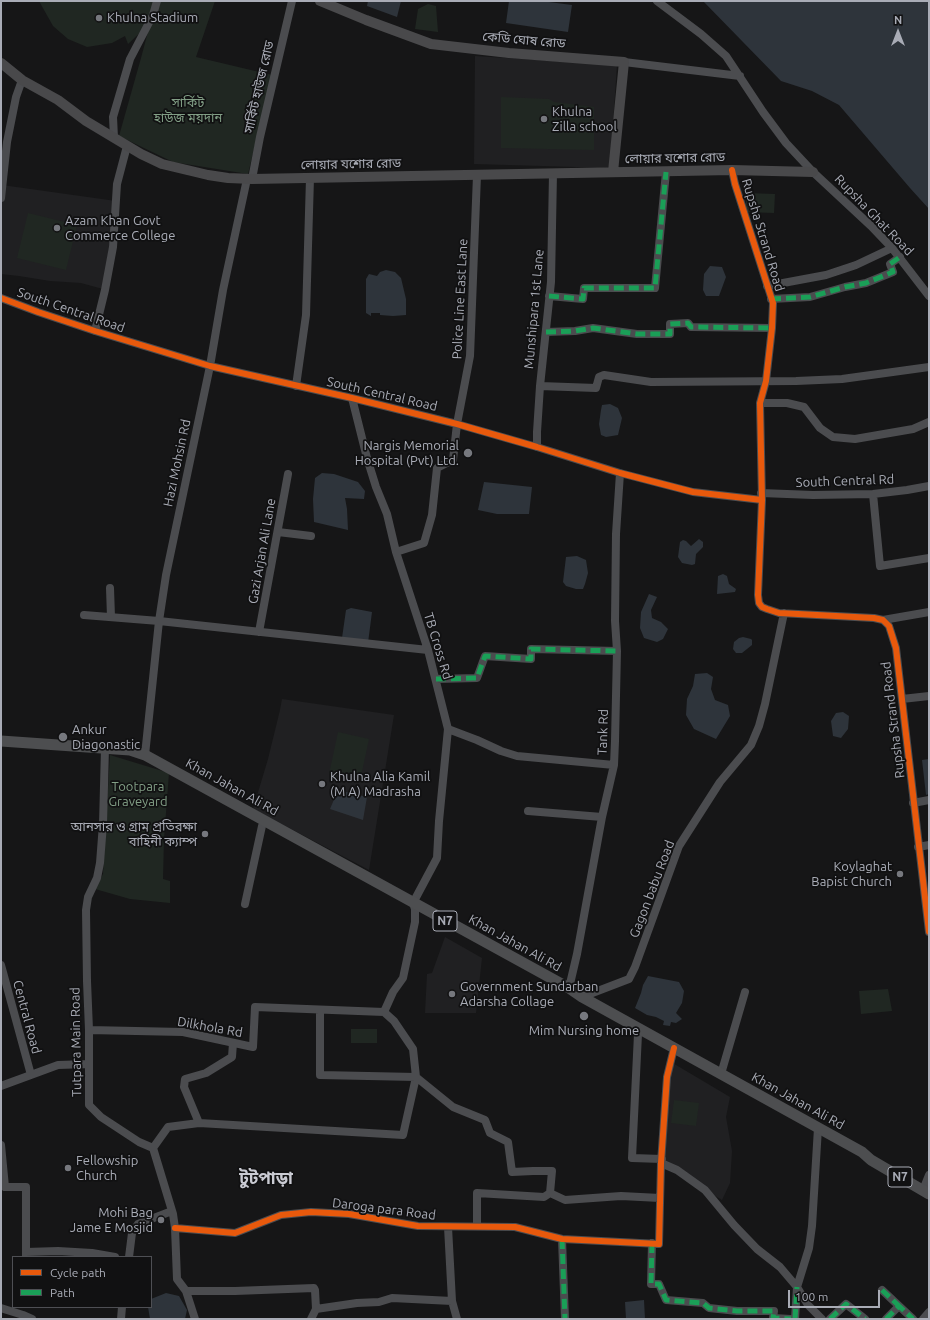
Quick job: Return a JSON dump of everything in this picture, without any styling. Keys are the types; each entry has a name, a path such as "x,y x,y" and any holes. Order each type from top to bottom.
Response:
{"highway":[{"name":"Khan Jahan Ali Rd","path":"1,741 105,750 128,754 143,759 304,850 569,988 673,1051 818,1131"},
{"name":"Khan Jahan Ali Rd","path":"1,748 130,750 145,755 638,1034 721,1074 859,1157 870,1160 926,1192"}],"main road":[{"name":"কেডি ঘোষ রোড","path":"320,1 431,44 510,53 624,62"},
{"path":"613,172 624,62"},
{"name":"লোয়ার যশোর রোড","path":"1,63 22,80 58,100 86,122 141,154 162,164 208,175 250,179 732,170 813,172"}],"street":[{"path":"114,138 113,117 130,59 153,16 157,1"},
{"name":"সার্কিট হাউজ রোড","path":"250,179 292,1"},
{"name":"Rupsha Ghat Road","path":"658,1 701,34 726,56 763,112 786,143 813,172 871,226 892,248 929,296"},
{"path":"624,62 740,76"},
{"path":"1,198 7,142 16,97 22,80"},
{"path":"95,331 113,247 117,184 127,146"},
{"name":"Rupsha Strand Road","path":"732,170 735,184 773,303 772,328 766,381 760,403 761,497 759,603 762,607 784,613 861,617 883,620 889,626 896,648 918,847 926,878 929,932"},
{"path":"550,296 583,299 584,288 655,288 666,172"},
{"name":"Munshipara 1st Lane","path":"537,447 540,386 551,282 553,173"},
{"name":"Police Line East Lane","path":"396,552 424,542 432,515 437,468 453,460 457,424 470,356 476,227 476,175"},
{"path":"296,386 306,315 310,178"},
{"name":"Hazi Mohsin Rd","path":"145,755 159,621 166,575 210,366 223,290 250,179"},
{"path":"767,286 826,275 856,265 892,248"},
{"path":"772,299 810,297 845,287 866,283 893,272 890,264 900,257"},
{"name":"South Central Road","path":"1,298 95,331 210,366 352,398 457,424 620,473 692,492 761,497"},
{"path":"546,332 574,331 592,328 637,334 670,334 670,324 688,323 691,327 772,328"},
{"path":"540,386 596,388 599,377 604,375 651,382 796,381 842,379 929,367"},
{"name":"TB Cross Rd","path":"352,398 367,458 376,487 387,514 396,552 428,650 448,729 437,858 414,906"},
{"path":"760,403 787,403 804,407 820,428 833,437 855,439 913,429 929,422"},
{"name":"Tank Rd","path":"569,988 577,954 602,817 614,765 616,534 620,473"},
{"name":"Gazi Arjan Ali Lane","path":"259,632 288,474"},
{"name":"South Central Rd","path":"761,497 874,494 929,486"},
{"path":"874,494 880,566 929,558"},
{"path":"278,532 311,536"},
{"path":"110,588 111,617"},
{"path":"883,620 929,612"},
{"name":"Gagon babu Road","path":"582,997 629,979 635,967 679,846 720,782 751,745 759,726 765,704 784,613"},
{"path":"84,615 159,621 428,650"},
{"path":"436,679 477,678 485,656 531,659 531,649 616,651"},
{"path":"902,699 929,696"},
{"path":"448,729 500,751 517,756 614,765"},
{"name":"Tutpara Main Road","path":"105,750 100,863 97,878 88,897 86,910 89,1105 101,1117 139,1142 153,1148"},
{"path":"914,803 929,800"},
{"path":"528,812 602,817"},
{"path":"245,904 262,826"},
{"path":"918,847 929,845"},
{"path":"195,1319 186,1291 177,1280 175,1228 172,1211 153,1148 168,1127 199,1123 403,1135 416,1077 413,1049 394,1021 384,1012 393,992 402,978 415,922 414,906"},
{"name":"Central Road","path":"1,965 31,1075"},
{"path":"721,1074 745,992"},
{"name":"Dilkhola Rd","path":"89,1030 183,1032 252,1047 255,1007 384,1012"},
{"path":"320,1010 320,1075 416,1077 452,1107 485,1120 490,1133 508,1142 512,1172 552,1171 550,1193"},
{"path":"638,1034 632,1158 662,1161 705,1190 734,1225 757,1249 780,1267 797,1287 808,1305 822,1319"},
{"path":"199,1123 184,1087 186,1079 206,1073 232,1057 233,1043"},
{"path":"673,1051 668,1077 660,1198 659,1244 652,1244 652,1284 659,1284 666,1300 703,1303 708,1308 774,1310 773,1318 791,1319"},
{"path":"1,1086 58,1065 89,1064"},
{"path":"795,1319 797,1287 809,1248 812,1226 818,1131"},
{"path":"1,1145 4,1187 26,1187 26,1255 58,1250 107,1256"},
{"path":"926,1192 929,1175"},
{"path":"477,1226 477,1192 544,1197 550,1193"},
{"path":"550,1193 565,1200 621,1196 660,1198"},
{"path":"129,1256 132,1233 138,1224 172,1211"},
{"name":"Daroga para Road","path":"175,1228 234,1233 281,1215 311,1212 349,1214 418,1226 515,1227 562,1239 652,1244"},
{"path":"448,1227 452,1301 457,1319"},
{"path":"562,1239 565,1319"},
{"path":"186,1291 314,1288 316,1309 311,1319"},
{"path":"882,1290 913,1319"},
{"path":"316,1309 357,1303 379,1302 392,1298 452,1301"},
{"path":"830,1319 846,1304 865,1319"},
{"path":"886,1319 898,1306"},
{"path":"1,1308 23,1311 32,1319"},
{"path":"121,1319 122,1308"},
{"path":"923,1319 929,1312"}],"shaded area":[{"path":"368,1 401,1 397,17 367,6"},
{"path":"509,1 541,1 572,5 568,32 506,23"},
{"path":"703,1 929,1 929,209 839,105 812,91 781,81"},
{"name":"Khulna Zilla school","path":"475,56 617,65 610,168 474,164"},
{"name":"Azam Khan Govt Commerce College","path":"2,185 116,201 103,289 81,283 50,281 1,274"},
{"path":"710,266 722,267 726,277 719,296 706,296 703,290 704,274"},
{"path":"386,270 395,272 401,278 406,299 406,315 393,316 380,315 380,313 371,313 371,316 366,313 366,279 369,274 377,276 380,272"},
{"path":"610,404 618,408 622,418 618,435 606,437 601,435 599,424 602,405"},
{"path":"322,473 334,474 358,482 365,491 364,499 345,498 348,530 314,522 313,499 315,478"},
{"path":"484,482 532,487 529,514 497,514 478,510"},
{"path":"699,539 703,542 703,547 696,554 695,564 692,565 682,563 678,557 680,542 683,540 686,541 691,546"},
{"path":"577,556 586,560 588,573 583,589 576,589 566,586 563,582 566,557"},
{"path":"723,574 727,576 729,584 736,589 735,592 717,594 718,576"},
{"path":"649,594 657,597 651,610 652,618 661,622 668,629 663,639 657,642 644,638 640,628 641,612"},
{"path":"351,608 372,612 368,643 342,638 346,610"},
{"path":"743,637 751,639 752,645 742,653 736,653 733,649 734,642"},
{"path":"707,673 713,677 711,689 715,700 728,705 730,716 716,739 694,729 686,715 687,699 693,686 695,674"},
{"name":"Khulna Alia Kamil (M A) Madrasha","path":"282,699 394,715 369,870 253,809 268,759"},
{"path":"843,712 849,716 848,729 841,738 833,736 831,721 836,713"},
{"path":"929,759 929,794 926,795 922,760"},
{"path":"338,790 367,797 363,820 330,809"},
{"name":"Government Sundarban Adarsha Collage","path":"445,937 482,958 476,1013 425,1013 427,974 432,973"},
{"path":"648,976 679,982 684,991 682,1003 676,1013 682,1019 676,1023 671,1022 670,1026 663,1025 664,1021 647,1015 635,1008 643,985"},
{"path":"671,1062 730,1097 726,1117 732,1151 730,1183 722,1200 661,1163"},
{"path":"166,1293 179,1296 187,1310 185,1319 150,1319 148,1308 152,1308 152,1299"},
{"path":"644,1300 645,1319 626,1319 625,1302"}],"green space":[{"name":"সার্কিট হাউজ ময়দান","path":"39,1 215,1 196,57 272,75 248,174 173,162 119,136 153,13 144,29 128,44 125,36 112,43 87,47 68,39 53,26"},
{"path":"428,4 436,6 438,32 415,29 418,9"},
{"path":"501,97 549,99 554,102 594,107 594,150 501,148"},
{"path":"746,193 775,194 774,213 746,212"},
{"name":"Azam Khan Govt Commerce College","path":"28,213 77,225 66,270 17,258"},
{"path":"338,732 369,739 360,781 329,774"},
{"name":"Tootpara Graveyard","path":"110,755 169,773 164,839 163,879 170,881 170,903 130,899 95,889 103,874"},
{"path":"888,989 892,1011 861,1014 859,991"},
{"path":"351,1029 377,1029 377,1043 351,1043"},
{"path":"674,1100 699,1103 696,1126 671,1123"}],"marked path":[{"path":"549,296 583,299 584,288 655,288 666,172"},
{"path":"771,299 810,297 845,287 866,283 893,272 890,264 900,257"},
{"path":"546,332 575,331 593,328 637,334 670,334 670,324 688,323 691,327 772,328"},
{"path":"436,679 477,678 485,656 531,659 531,649 617,651"},
{"path":"562,1239 565,1319"},
{"path":"652,1243 651,1284 659,1284 666,1300 703,1303 709,1308 737,1311 774,1311 773,1318 791,1319"},
{"path":"795,1319 797,1287"},
{"path":"882,1290 899,1306"},
{"path":"830,1319 846,1304 865,1319"},
{"path":"886,1319 899,1306 913,1319"}],"cycle path":[{"path":"732,170 735,184 773,303 772,328 766,381 760,403 762,500 758,595 759,603 762,607 779,613 874,618 883,620 889,626 896,648 929,932"},
{"path":"1,298 95,331 210,366 352,398 457,424 620,473 693,492 762,500"},
{"path":"175,1228 235,1233 281,1215 311,1212 349,1214 418,1226 515,1227 562,1239 659,1244 661,1163 667,1077 674,1048"}],"place":[{"name":"Khulna Stadium","path":"99,18"},
{"name":"Khulna Zilla school","path":"544,119"},
{"name":"Azam Khan Govt Commerce College","path":"57,228"},
{"name":"Nargis Memorial Hospital (Pvt) Ltd.","path":"468,453"},
{"name":"Ankur Diagonastic","path":"63,737"},
{"name":"Khulna Alia Kamil (M A) Madrasha","path":"322,784"},
{"name":"আনসার ও গ্রাম প্রতিরক্ষা বাহিনী ক্যাম্প","path":"205,834"},
{"name":"Koylaghat Bapist Church","path":"900,874"},
{"name":"Government Sundarban Adarsha Collage","path":"452,994"},
{"name":"Mim Nursing home","path":"584,1016"},
{"name":"Fellowship Church","path":"68,1168"},
{"name":"Mohi Bag Jame E Mosjid","path":"161,1220"}],"district":[{"name":"টুটপাড়া","path":"266,1178"}]}
